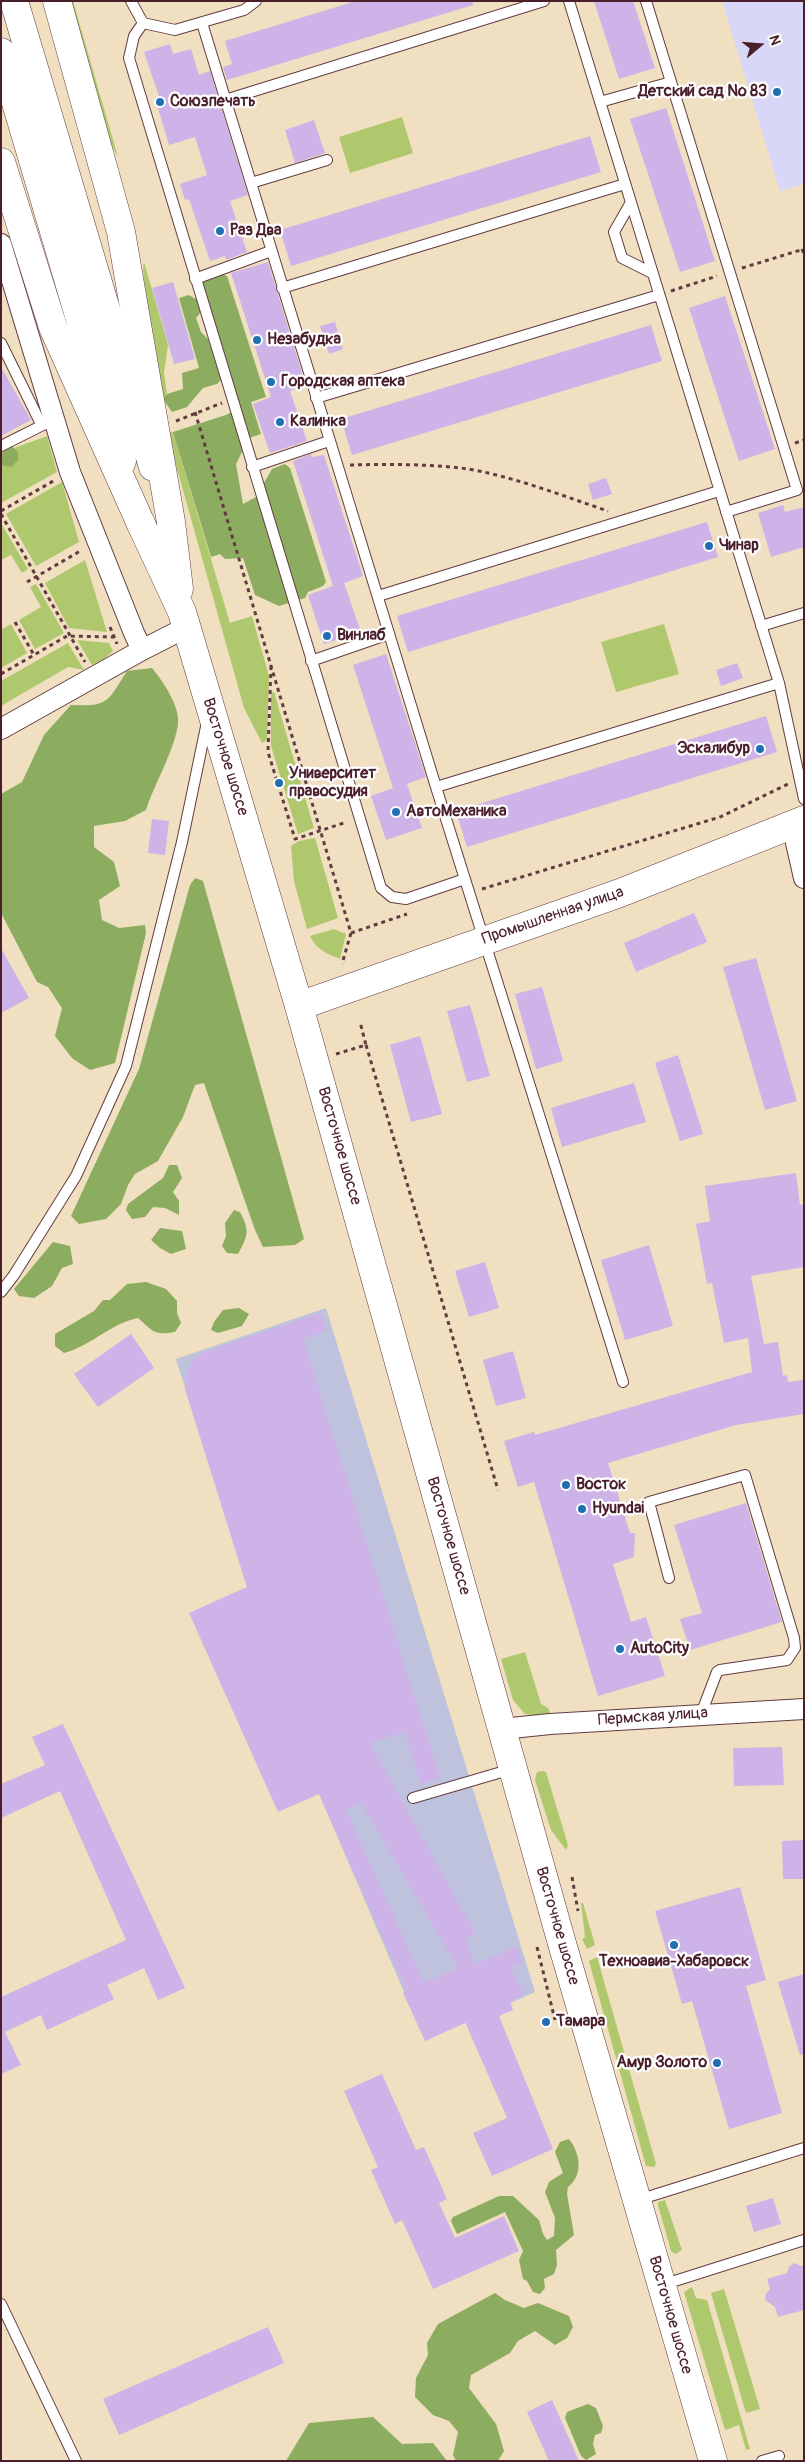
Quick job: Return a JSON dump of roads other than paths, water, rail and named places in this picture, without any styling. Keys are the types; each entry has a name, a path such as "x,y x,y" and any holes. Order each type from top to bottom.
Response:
{"main road":[{"path":"14,1 47,159 141,524"},
{"path":"57,1 121,232 172,522 184,620"},
{"path":"1,52 47,159 172,522"},
{"path":"1,162 53,328 184,620"},
{"name":"Восточное шоссе","path":"184,620 299,1006 513,1768 713,2461"},
{"name":"Промышленная улица","path":"299,1006 620,893 798,822"}],"street":[{"path":"1,244 48,422 142,650"},
{"path":"1,729 142,650 184,620"},
{"path":"798,822 804,878"},
{"name":"Пермская улица","path":"502,1729 550,1724 804,1708"}],"lane":[{"path":"131,1 143,23 174,30 244,10 256,1"},
{"path":"225,100 544,1"},
{"path":"569,1 779,683 804,799"},
{"path":"646,1 801,489 726,512"},
{"path":"202,22 329,441 623,1382"},
{"path":"143,23 134,36 129,58 194,278 381,888 392,897 406,899 465,879"},
{"path":"600,102 671,82"},
{"path":"251,183 327,160"},
{"path":"282,288 625,184"},
{"path":"630,204 614,232 622,258 652,273"},
{"path":"194,278 271,252"},
{"path":"316,398 659,295"},
{"path":"1,343 48,422 1,446"},
{"path":"252,467 329,441"},
{"path":"378,596 719,492"},
{"path":"761,626 804,613"},
{"path":"311,661 389,634"},
{"path":"436,786 779,683"},
{"path":"1,1292 14,1275 76,1176 126,1066 182,842 210,706"},
{"path":"669,1578 649,1502 744,1475 794,1638 795,1648 787,1660 716,1672 701,1714"},
{"path":"413,1798 513,1768"},
{"path":"637,2200 804,2148"},
{"path":"662,2286 804,2240"},
{"path":"1,2304 76,2461"},
{"path":"762,2461 779,2456"}],"place":[{"name":"Детский сад № 83","path":"777,92"},
{"name":"Союзпечать","path":"160,102"},
{"name":"Раз Два","path":"220,231"},
{"name":"Незабудка","path":"257,340"},
{"name":"Городская аптека","path":"271,382"},
{"name":"Калинка","path":"280,422"},
{"name":"Чинар","path":"709,546"},
{"name":"Винлаб","path":"327,636"},
{"name":"Эскалибур","path":"760,749"},
{"name":"Университет правосудия","path":"279,783"},
{"name":"АвтоМеханика","path":"396,812"},
{"name":"Восток","path":"566,1485"},
{"name":"Hyundai","path":"582,1509"},
{"name":"AutoCity","path":"620,1649"},
{"name":"Техноавиа-Хабаровск","path":"674,1945"},
{"name":"Тамара","path":"546,2022"},
{"name":"Амур Золото","path":"717,2063"}]}
